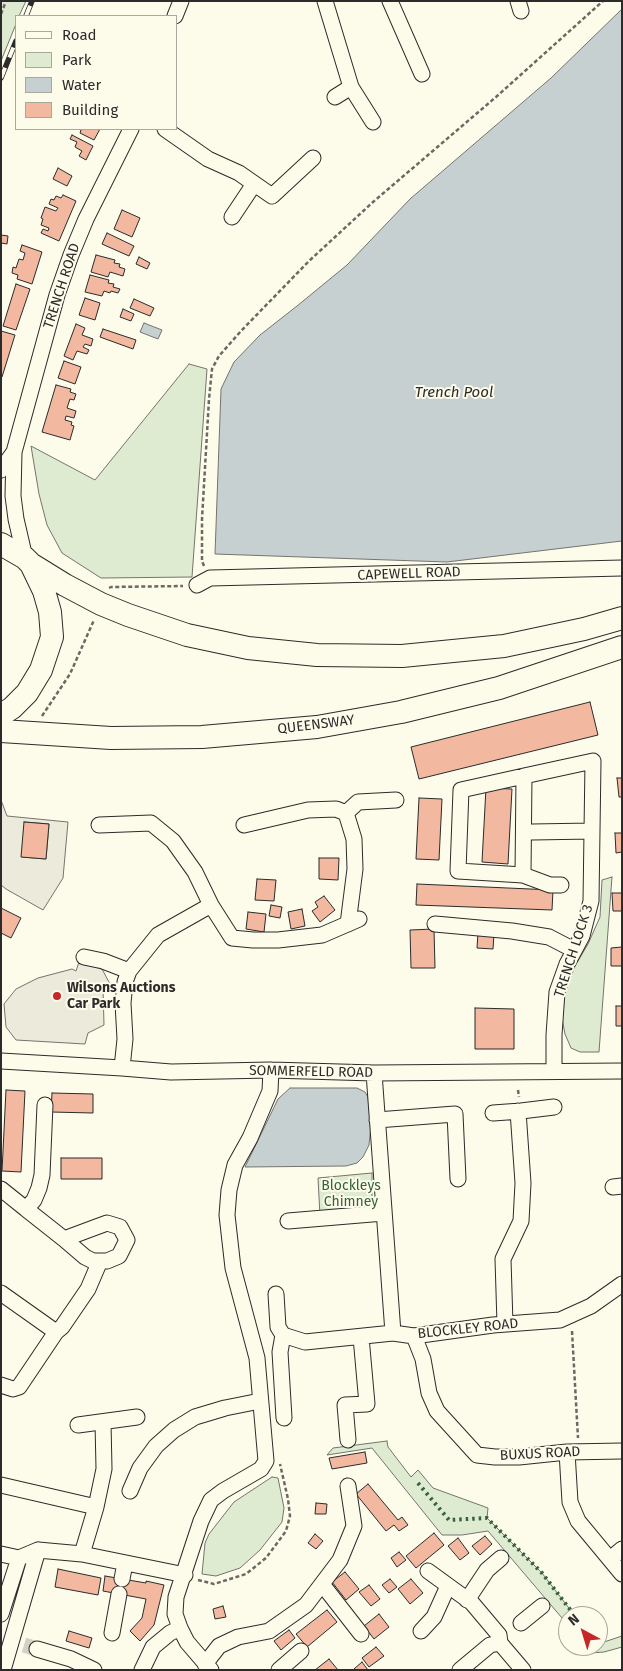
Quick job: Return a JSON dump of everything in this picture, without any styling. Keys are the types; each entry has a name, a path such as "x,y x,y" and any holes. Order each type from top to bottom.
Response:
{"highway":[{"path":"1,544 65,585 106,595 128,615 187,635 248,648 317,655 402,656 504,646 584,629 622,618"},
{"path":"1,715 12,708 27,693 41,670 52,637 50,612 44,590 28,561"},
{"name":"QUEENSWAY","path":"1,731 110,738 202,736 317,727 401,712 498,688 622,647"}],"street":[{"path":"175,15 180,1"},
{"path":"325,1 351,87 373,122"},
{"path":"390,1 422,74"},
{"path":"335,97 351,87"},
{"name":"TRENCH ROAD","path":"14,452 57,295 68,263 86,219 130,130"},
{"path":"166,130 208,159 239,173 272,196 313,158"},
{"path":"232,217 254,184"},
{"path":"1,470 14,452"},
{"path":"14,452 13,496 16,520 28,561"},
{"name":"CAPEWELL ROAD","path":"197,586 210,578 622,568"},
{"name":"TRENCH LOCK 3","path":"524,776 593,761 590,901 582,936 567,964 558,992 554,1035 554,1071"},
{"path":"523,875 524,776 461,790 458,872 523,875 550,885 561,885"},
{"path":"346,813 358,802 396,800"},
{"path":"244,825 308,810 336,809 346,813"},
{"path":"99,824 151,823 173,841 195,872 211,904 232,938 278,940 322,935 353,921 354,839 346,813"},
{"path":"532,832 592,831"},
{"path":"122,1068 125,1039 123,1003 125,982 130,971 158,935 211,904"},
{"path":"435,924 512,931 549,938 574,950"},
{"path":"84,957 103,961 130,971"},
{"name":"SOMMERFELD ROAD","path":"1,1061 171,1072 272,1070 374,1073 622,1071"},
{"path":"272,1070 270,1091 250,1138 235,1165 228,1190 227,1215 233,1268 257,1358 266,1461 262,1469 211,1500 201,1521 176,1597 175,1614 180,1628 187,1642 208,1667 219,1646 238,1637 269,1631 306,1605 340,1560 354,1526 348,1486"},
{"path":"374,1073 393,1333"},
{"path":"26,1209 34,1200 42,1175 45,1105"},
{"path":"494,1113 554,1107"},
{"path":"505,1324 503,1260 521,1222 523,1183 518,1112"},
{"path":"377,1120 455,1114 458,1179"},
{"path":"1,1189 85,1257 92,1260 107,1260 119,1256 127,1240 120,1227 106,1223 64,1239"},
{"path":"288,1221 384,1213"},
{"path":"1,1385 13,1389 20,1387 56,1332 62,1327 88,1289 100,1261"},
{"name":"BLOCKLEY ROAD","path":"282,1335 305,1342 393,1333 414,1336 505,1324 560,1320 591,1306 622,1284"},
{"path":"1,1293 56,1332"},
{"path":"276,1294 278,1327 282,1335 280,1352 284,1418"},
{"path":"348,1440 345,1405 367,1404 361,1336"},
{"name":"BUXUS ROAD","path":"414,1336 423,1359 429,1393 437,1411 477,1455 519,1457 572,1452 622,1451"},
{"path":"130,1491 140,1468 156,1446 174,1430 196,1417 225,1408 260,1401"},
{"path":"78,1425 137,1417"},
{"path":"82,1554 96,1507 104,1469 103,1422"},
{"path":"572,1452 570,1502 578,1521 622,1574"},
{"path":"1,1484 96,1507"},
{"path":"610,1559 622,1549"},
{"path":"1,1554 19,1558 38,1550 82,1554 184,1576"},
{"path":"3,1670 24,1645 38,1550"},
{"path":"1,1614 19,1558"},
{"path":"420,1631 458,1593 501,1558"},
{"path":"112,1633 125,1563"},
{"path":"428,1571 472,1603 499,1635 500,1641 522,1670"},
{"path":"322,1584 361,1634"},
{"path":"460,1670 490,1645 500,1641 542,1606"},
{"path":"142,1670 154,1647 180,1628"},
{"path":"24,1645 71,1659 94,1670"},
{"path":"279,1670 302,1651"}],"path":[{"path":"1,14 6,1"},
{"path":"202,561 202,519 209,399 212,369 219,356 309,261 603,1"},
{"path":"33,733 34,718 42,716 70,674 106,595 197,586"},
{"path":"560,1320 572,1329 572,1452"},
{"path":"184,1576 214,1584 246,1574 266,1558 286,1531 290,1516 280,1464 266,1461"}],"green space":[{"path":"1,1 26,1 19,15 15,15 15,26 1,61"},
{"path":"189,364 207,369 192,577 101,578 62,553 47,525 39,494 31,446 95,480"},
{"path":"612,877 599,1052 580,1052 571,1048 565,1034 562,1018 564,993 572,971 588,944 600,917 602,880"},
{"name":"Blockleys Chimney","path":"372,1173 372,1211 320,1216 318,1178"},
{"path":"387,1441 388,1447 411,1477 418,1470 433,1488 488,1508 487,1518 542,1573 567,1606 558,1606 558,1613 488,1531 462,1535 442,1535 372,1448 327,1455 333,1448"},
{"path":"272,1477 278,1478 284,1508 282,1522 260,1550 240,1568 216,1576 202,1574 205,1543 209,1534 234,1502"},
{"path":"622,1636 622,1647 608,1651 608,1641"}],"shaded area":[{"path":"1,800 7,816 68,822 63,878 43,910 1,885","holes":["25,822 49,824 46,859 22,857"]},
{"name":"Wilsons Auctions Car Park","path":"79,962 102,969 110,984 103,988 104,1025 88,1033 85,1044 16,1040 6,1027 4,1004 16,989 38,978 72,969 76,971"}],"water":[{"name":"Trench Pool","path":"622,9 622,541 447,562 215,554 221,389 234,362 260,335 347,265 410,199 551,78"},
{"path":"144,323 162,330 158,339 140,332"},
{"path":"290,1088 357,1088 365,1092 368,1097 371,1125 369,1145 363,1157 357,1163 346,1166 245,1167 278,1099"}],"building":[{"path":"81,130 99,130 94,140 80,133"},
{"path":"72,135 93,146 86,160 79,156 82,151 75,147 77,142 70,139"},
{"path":"58,168 72,176 67,186 53,179"},
{"path":"63,195 76,201 59,241 41,233 43,229 48,231 49,228 41,225 43,219 41,218 45,207 56,211 58,208 49,204 51,199 54,200 56,196 61,198"},
{"path":"122,210 140,218 132,237 114,229"},
{"path":"107,233 134,246 129,256 102,244"},
{"path":"1,235 8,236 7,244 1,243"},
{"path":"22,245 42,252 32,284 17,279 18,275 12,273 13,267 16,268 19,259 23,260 25,253 20,251"},
{"path":"96,255 115,260 114,263 120,264 119,267 125,269 123,276 110,272 108,277 91,272"},
{"path":"139,257 150,263 147,269 136,264"},
{"path":"90,275 109,280 108,283 114,284 113,287 120,289 118,293 104,291 102,296 85,292"},
{"path":"16,284 30,289 16,330 3,326"},
{"path":"85,298 100,303 95,320 79,315"},
{"path":"134,299 154,308 150,316 130,308"},
{"path":"123,309 134,314 131,321 120,317"},
{"path":"76,324 85,328 82,335 93,339 91,346 85,344 83,347 89,350 87,354 77,351 73,360 64,356"},
{"path":"103,329 136,340 133,349 100,337"},
{"path":"1,331 15,335 2,377 1,377"},
{"path":"64,361 81,367 75,384 58,378"},
{"path":"56,385 71,389 70,392 76,394 74,400 70,399 67,408 76,411 74,418 66,416 65,420 72,422 71,425 74,426 70,440 42,432"},
{"path":"590,702 598,735 419,779 411,747"},
{"path":"617,778 622,778 622,797 619,797"},
{"path":"486,788 512,789 508,864 482,862"},
{"path":"419,798 442,799 439,860 416,859"},
{"path":"24,822 49,824 46,859 21,857"},
{"path":"615,833 622,833 622,852 616,853"},
{"path":"319,858 339,858 338,880 319,879"},
{"path":"257,879 276,880 274,901 255,900"},
{"path":"417,884 553,890 552,910 416,905"},
{"path":"612,893 622,893 622,911 613,911"},
{"path":"324,896 335,910 320,922 312,911 318,907 315,902"},
{"path":"271,905 282,907 280,918 269,916"},
{"path":"1,908 21,918 11,938 1,933"},
{"path":"302,909 305,926 291,929 288,912"},
{"path":"248,912 266,914 264,932 246,929"},
{"path":"434,929 435,968 411,968 410,930"},
{"path":"478,933 494,934 493,949 477,948"},
{"path":"622,947 622,966 611,966 611,948"},
{"path":"616,1006 622,1006 622,1026 616,1026"},
{"path":"475,1008 514,1009 514,1049 475,1049"},
{"path":"6,1090 25,1091 21,1172 2,1171"},
{"path":"52,1093 93,1094 93,1113 51,1112"},
{"path":"61,1158 102,1158 102,1179 61,1179"},
{"path":"365,1452 367,1463 332,1469 329,1458"},
{"path":"368,1484 398,1520 402,1517 408,1525 399,1531 394,1525 386,1531 356,1494"},
{"path":"316,1503 327,1504 326,1514 315,1514"},
{"path":"434,1533 444,1545 416,1568 406,1556"},
{"path":"315,1534 323,1541 316,1549 308,1543"},
{"path":"485,1536 492,1544 480,1555 472,1546"},
{"path":"458,1538 469,1553 460,1560 448,1546"},
{"path":"399,1552 406,1560 397,1567 391,1558"},
{"path":"58,1569 101,1578 98,1595 55,1587"},
{"path":"345,1572 359,1589 346,1600 332,1582"},
{"path":"105,1576 164,1585 154,1625 140,1641 130,1631 142,1618 146,1599 103,1591"},
{"path":"390,1579 397,1587 389,1593 382,1585"},
{"path":"411,1579 423,1593 410,1604 398,1589"},
{"path":"369,1585 380,1599 371,1606 359,1592"},
{"path":"223,1606 226,1617 215,1619 213,1609"},
{"path":"327,1610 337,1622 307,1647 296,1634"},
{"path":"379,1614 389,1627 374,1639 364,1626"},
{"path":"289,1630 295,1638 281,1650 274,1641"},
{"path":"69,1631 92,1638 89,1648 66,1641"},
{"path":"376,1647 384,1656 369,1667 362,1658"},
{"path":"329,1659 338,1670 315,1670"},
{"path":"362,1662 368,1670 354,1670 354,1669"}],"tunnel":[{"path":"24,1645 37,1649"}],"railway":[{"path":"26,15 32,1"},
{"path":"1,78 15,43"}],"hedge":[{"path":"418,1483 449,1520 487,1518 542,1573 567,1606"}],"place":[{"name":"Wilsons Auctions Car Park","path":"57,996"}]}
